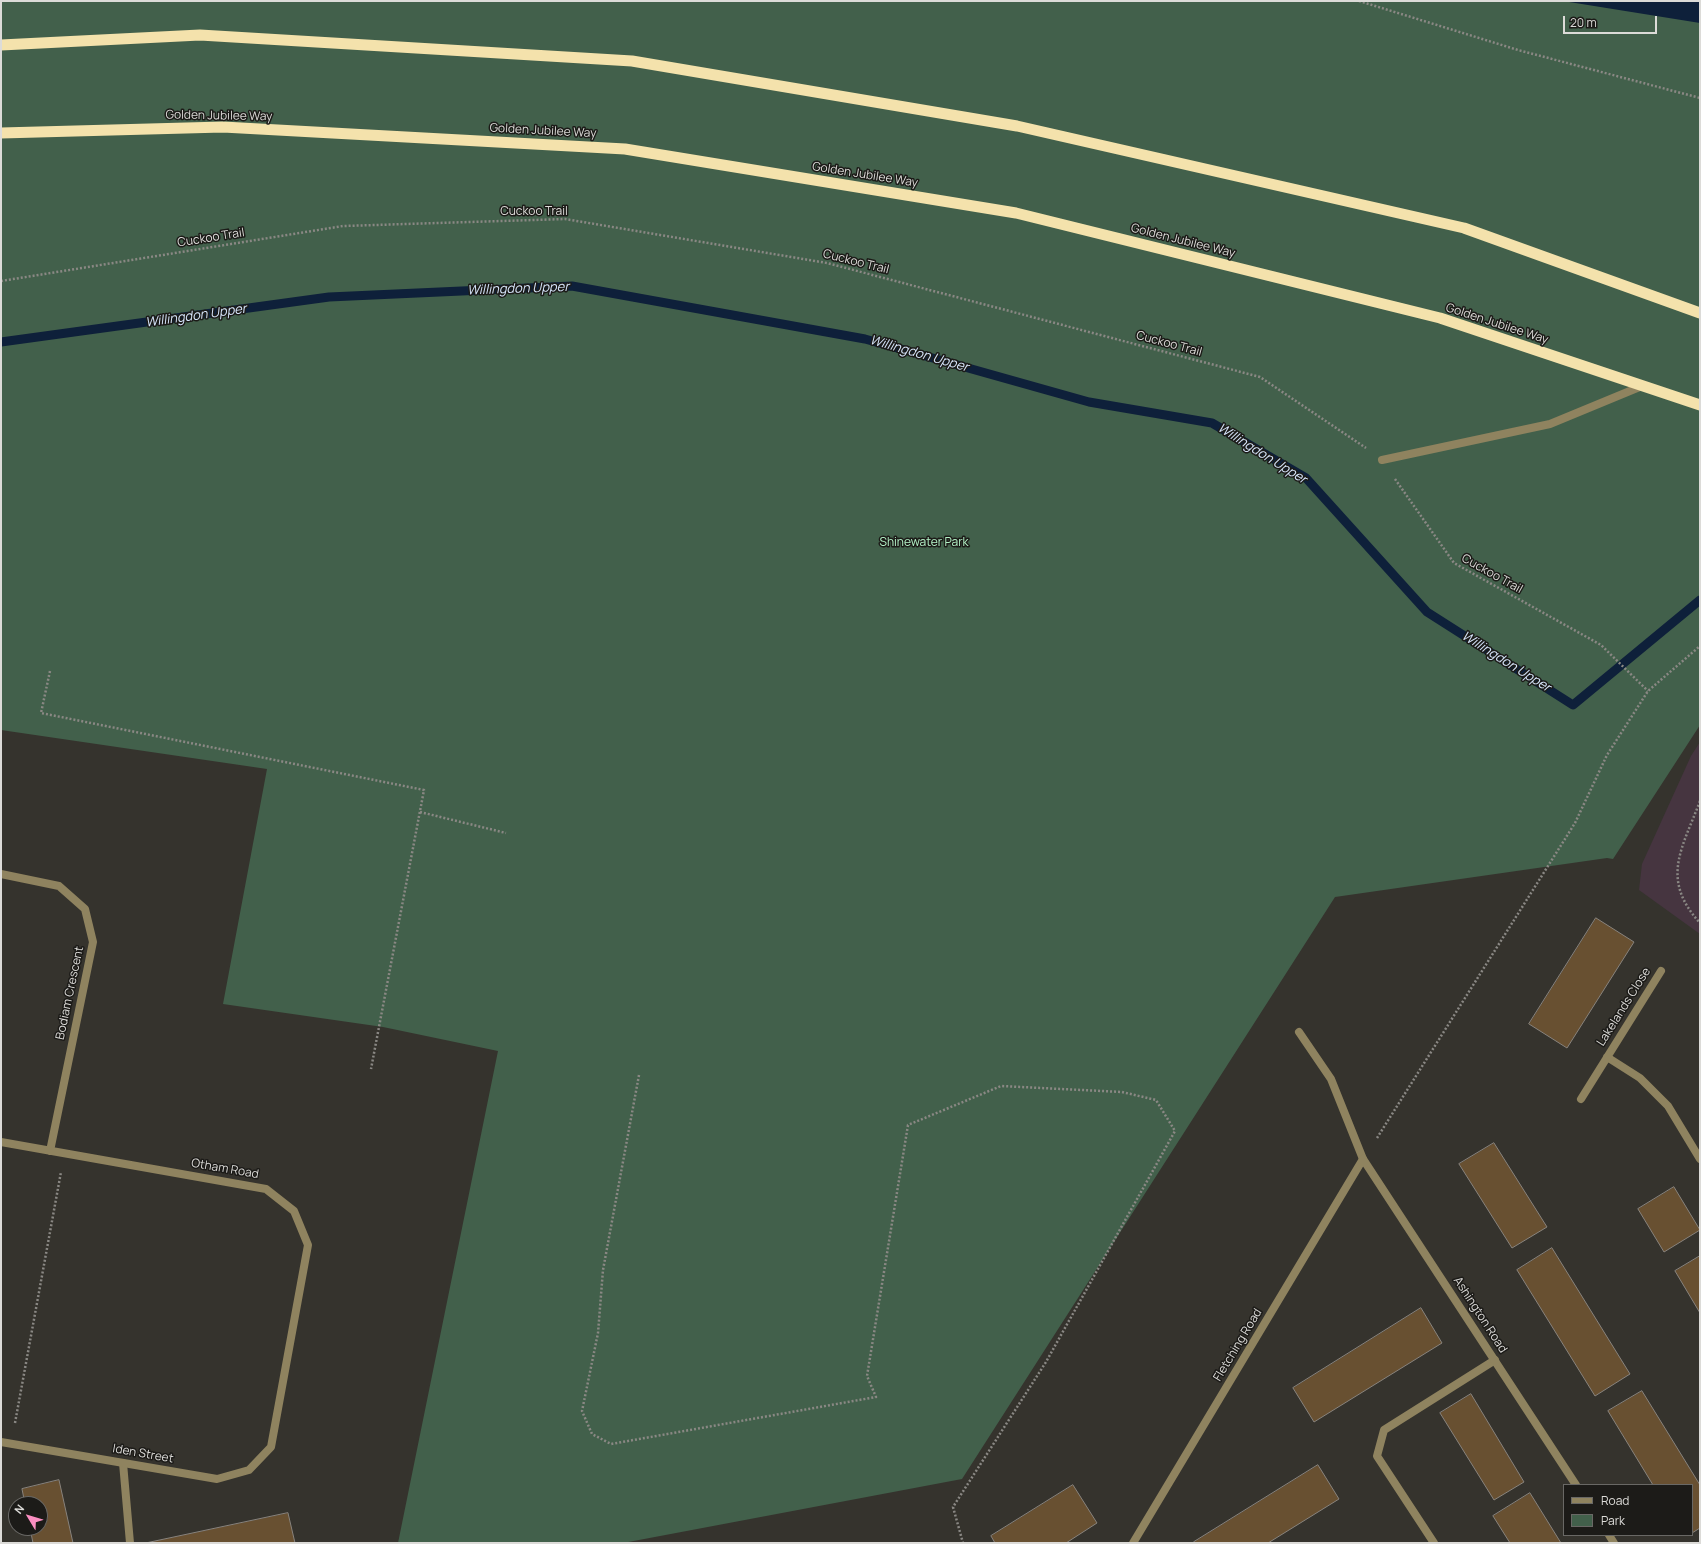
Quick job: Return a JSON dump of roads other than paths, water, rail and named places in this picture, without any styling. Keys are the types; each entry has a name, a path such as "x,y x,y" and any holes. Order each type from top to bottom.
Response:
{"highway":[{"path":"1,45 200,35 632,61 1017,126 1464,228 1700,312"},
{"name":"Golden Jubilee Way","path":"1,133 222,127 625,149 1016,213 1440,318 1700,405"}],"street":[{"path":"1382,460 1550,424 1642,386"},
{"name":"Bodiam Crescent","path":"1,874 59,886 85,909 93,942 50,1151"},
{"name":"Lakelands Close","path":"1581,1099 1661,970"},
{"name":"Ashington Road","path":"1299,1032 1331,1079 1364,1159 1575,1484"},
{"name":"Lakelands Close","path":"1607,1057 1640,1078 1668,1106 1700,1159"},
{"name":"Otham Road","path":"1,1142 266,1189 294,1211 308,1245 271,1447"},
{"name":"Fletching Road","path":"1133,1543 1364,1159"},
{"path":"1434,1543 1377,1456 1384,1430 1495,1360"},
{"name":"Iden Street","path":"1,1442 217,1479 249,1470 271,1447"},
{"path":"124,1463 130,1543"}],"water":[{"path":"1563,1 1700,1 1700,23"}],"waterway":[{"name":"Willingdon Upper","path":"1,342 329,297 572,286 865,339 1089,402 1212,423 1306,478 1427,612 1573,705 1700,600"}],"park label":[{"name":"Shinewater Park","path":"924,543"}]}
